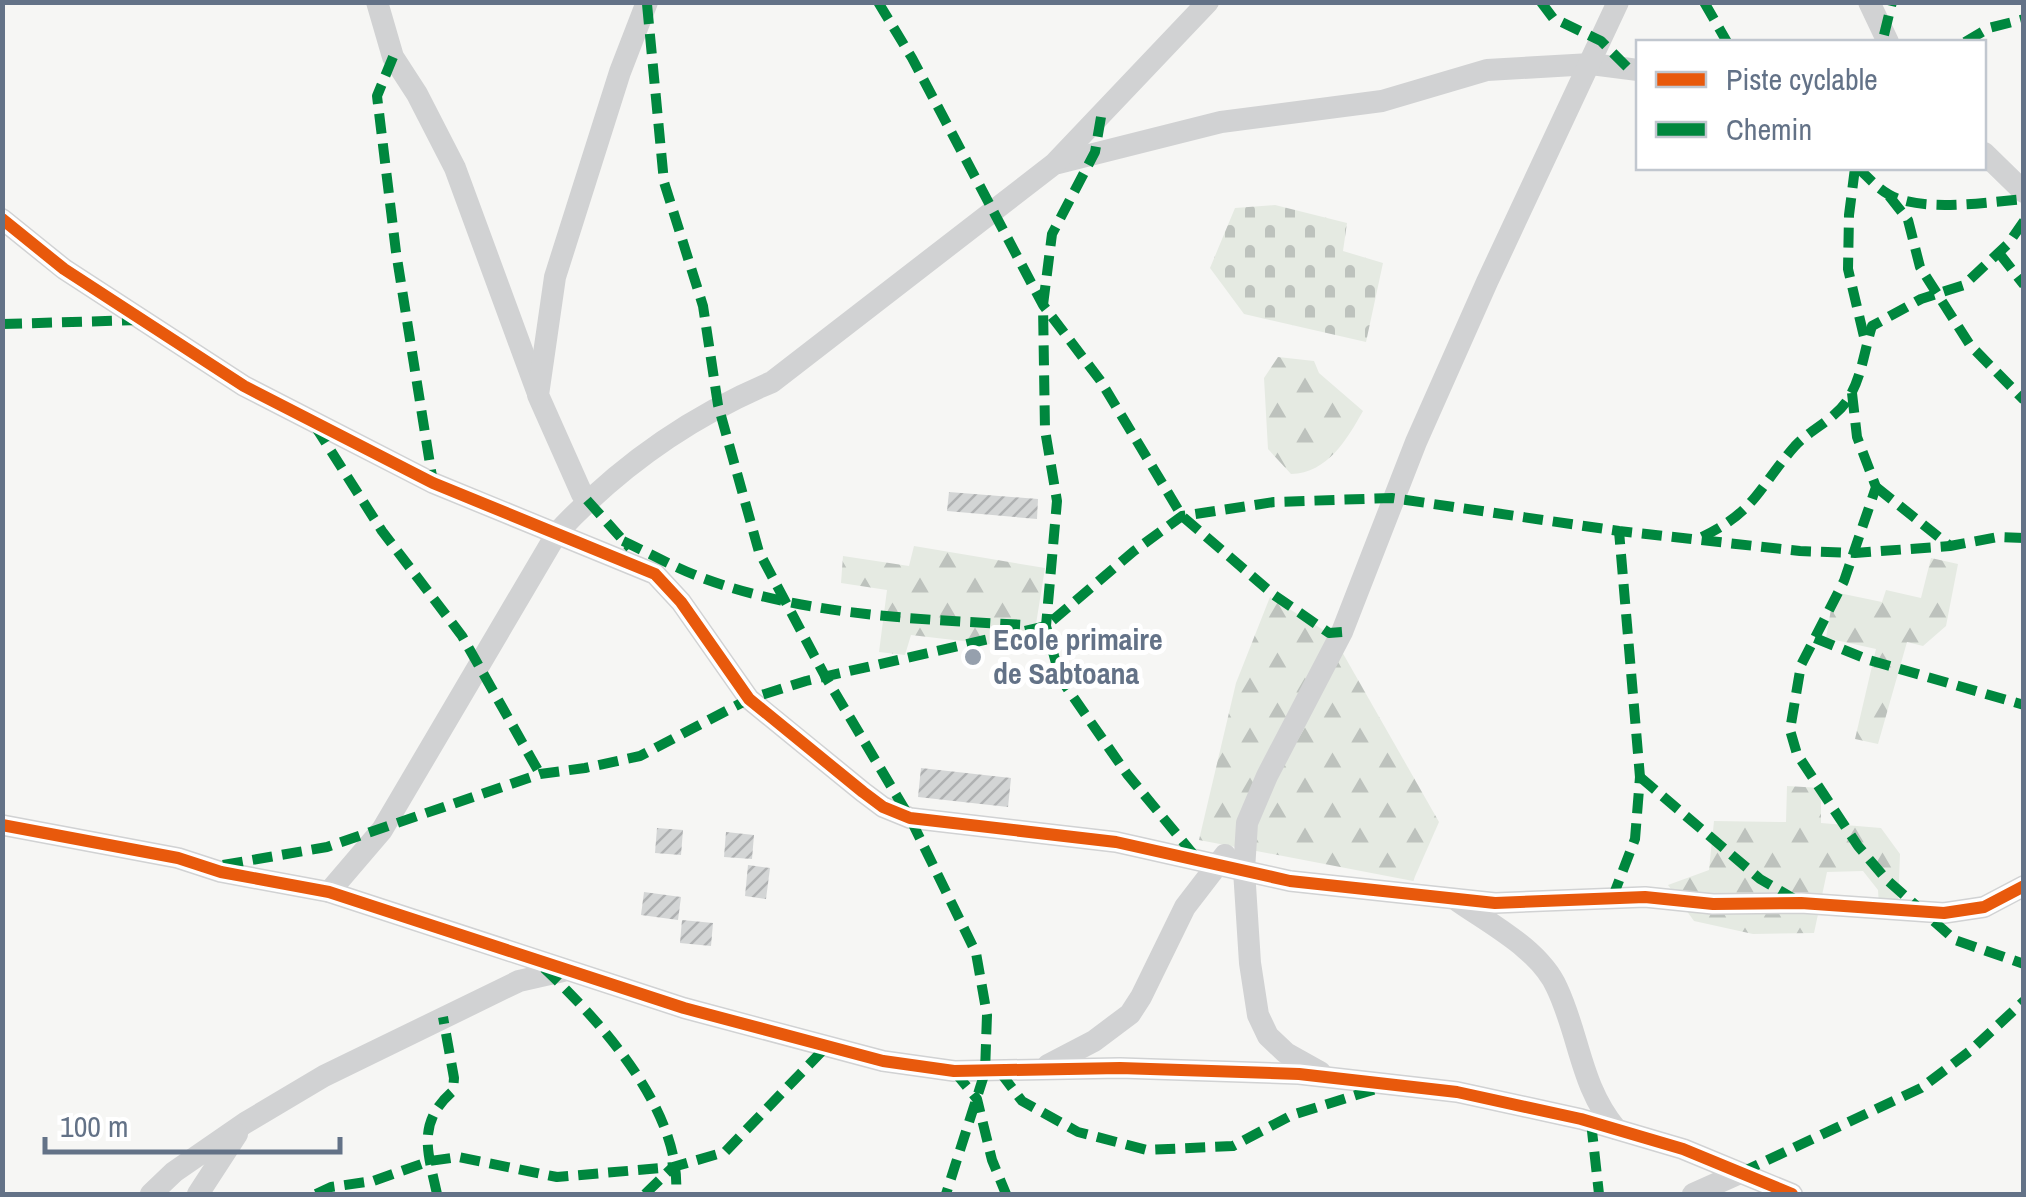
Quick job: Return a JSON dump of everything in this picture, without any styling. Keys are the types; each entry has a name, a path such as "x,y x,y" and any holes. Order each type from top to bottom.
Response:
{"street":[{"path":"377,2 393,57 455,168 538,395 588,500"},
{"path":"538,395 555,277 620,72 647,2"},
{"path":"329,892 382,830 558,532 588,500 639,456 718,405 772,382 1054,164 1208,2"},
{"path":"1038,1070 1094,1041 1130,1014 1142,997 1177,920 1247,823 1267,776 1342,632 1416,442 1618,2"},
{"path":"1869,2 1884,40"},
{"path":"1054,164 1221,122 1382,102 1488,70 1591,64 1636,70"},
{"path":"1986,156 2024,192"},
{"path":"2,219 64,269 244,386 433,483 654,574 681,602 749,699 883,807 910,818 1116,842 1290,881 1496,903 1645,897 1712,904 1801,903 1944,913 1984,907 2024,886"},
{"path":"1247,823 1244,870 1258,1016 1268,1036 1286,1053 1331,1078"},
{"path":"2,825 329,892 684,1008 884,1061 954,1071 1120,1068 1331,1078 1457,1092 1684,1149 1792,1194"},
{"path":"1456,900 1537,960 1556,986 1590,1089 1598,1107 1616,1129"},
{"path":"150,1194 174,1172 244,1123 324,1076 519,981 566,970"},
{"path":"198,1194 244,1123"},
{"path":"1693,1194 1740,1173"}],"green space":[{"path":"1275,205 1347,223 1343,251 1383,263 1366,342 1244,314 1210,268 1235,208"},
{"path":"1278,357 1314,361 1319,373 1363,411 1335,453 1304,472 1291,474 1268,449 1264,378"},
{"path":"914,546 1045,568 1032,649 911,635 905,655 879,652 887,590 841,583 843,556 909,566"},
{"path":"1931,558 1958,564 1946,626 1923,646 1907,642 1878,744 1855,739 1876,649 1826,638 1834,592 1882,602 1886,590 1921,598"},
{"path":"1270,597 1333,636 1439,822 1413,881 1199,840 1236,683"},
{"path":"1787,786 1821,788 1821,823 1881,828 1900,854 1898,907 1879,905 1878,890 1863,871 1827,872 1814,933 1753,934 1694,921 1668,885 1709,870 1714,821 1786,822"}],"building":[{"path":"949,492 1038,499 1037,519 947,511"},
{"path":"921,768 1011,778 1008,807 918,797"},
{"path":"657,828 683,830 681,855 655,853"},
{"path":"726,832 754,835 752,859 724,857"},
{"path":"748,865 770,868 766,899 745,896"},
{"path":"644,892 681,897 678,920 641,915"},
{"path":"682,920 713,923 711,946 680,943"}],"marked path":[{"path":"878,2 912,58 1043,305 1100,380 1182,516 1274,595 1329,633 1342,632"},
{"path":"1541,2 1553,18 1601,41 1628,68"},
{"path":"1704,2 1726,40"},
{"path":"1884,35 1892,2"},
{"path":"647,4 664,182 703,306 718,405 759,552 825,676 910,818 976,953 987,1015 985,1072 946,1194"},
{"path":"1968,40 1989,28 2024,19"},
{"path":"393,57 377,96 396,252 433,483"},
{"path":"1101,117 1095,152 1052,234 1043,305 1045,430 1057,501 1046,626 1060,678 1127,774 1198,860"},
{"path":"1855,170 1848,269 1866,345"},
{"path":"1860,170 1888,194 1917,203 1954,205 2024,199"},
{"path":"1889,196 1908,220 1920,267 1970,345 2024,400"},
{"path":"1702,537 1745,508 1795,446 1846,402 1858,378 1872,326 1921,299 1964,285 2008,244 2024,221"},
{"path":"1999,253 2024,285"},
{"path":"2,324 140,320"},
{"path":"1852,393 1857,437 1876,487 1844,581 1801,665 1790,730 1797,754 1858,846 1886,879 1955,940 2024,964"},
{"path":"315,426 382,531 462,636 540,774"},
{"path":"1876,487 1950,546 1998,537 2024,538"},
{"path":"223,865 327,847 540,774 640,756 749,699 806,681 1046,626 1182,516 1274,502 1392,498 1619,531 1800,551 1855,553 1950,546"},
{"path":"587,500 630,548"},
{"path":"1612,899 1635,839 1640,777 1619,531"},
{"path":"623,541 700,577 779,600 861,613 1025,625"},
{"path":"1815,638 1869,660 2024,705"},
{"path":"1640,777 1760,879 1796,900"},
{"path":"544,968 590,1014 652,1100 666,1131 676,1194"},
{"path":"1740,1173 1921,1088 1970,1051 2024,1001"},
{"path":"437,1194 428,1151 429,1127 441,1103 453,1091 454,1078 443,1017"},
{"path":"316,1194 331,1187 373,1181 430,1161 458,1157 557,1177 673,1167 725,1152 827,1046"},
{"path":"954,1071 977,1099 992,1160 1006,1194"},
{"path":"1000,1072 1022,1101 1078,1132 1147,1150 1233,1146 1292,1115 1379,1088"},
{"path":"1591,1122 1599,1194"},
{"path":"645,1194 673,1167"}],"cycle path":[{"path":"2,219 64,269 244,386 433,483 655,574 681,602 749,699 883,807 910,818 1116,842 1290,881 1495,903 1645,897 1713,904 1801,903 1944,913 1984,907 2024,886"},
{"path":"2,825 329,892 684,1008 883,1061 954,1071 1120,1068 1299,1074 1457,1092 1581,1119 1683,1149 1792,1194"}],"place":[{"name":"Ecole primaire de Sabtoana","path":"973,657"}]}
